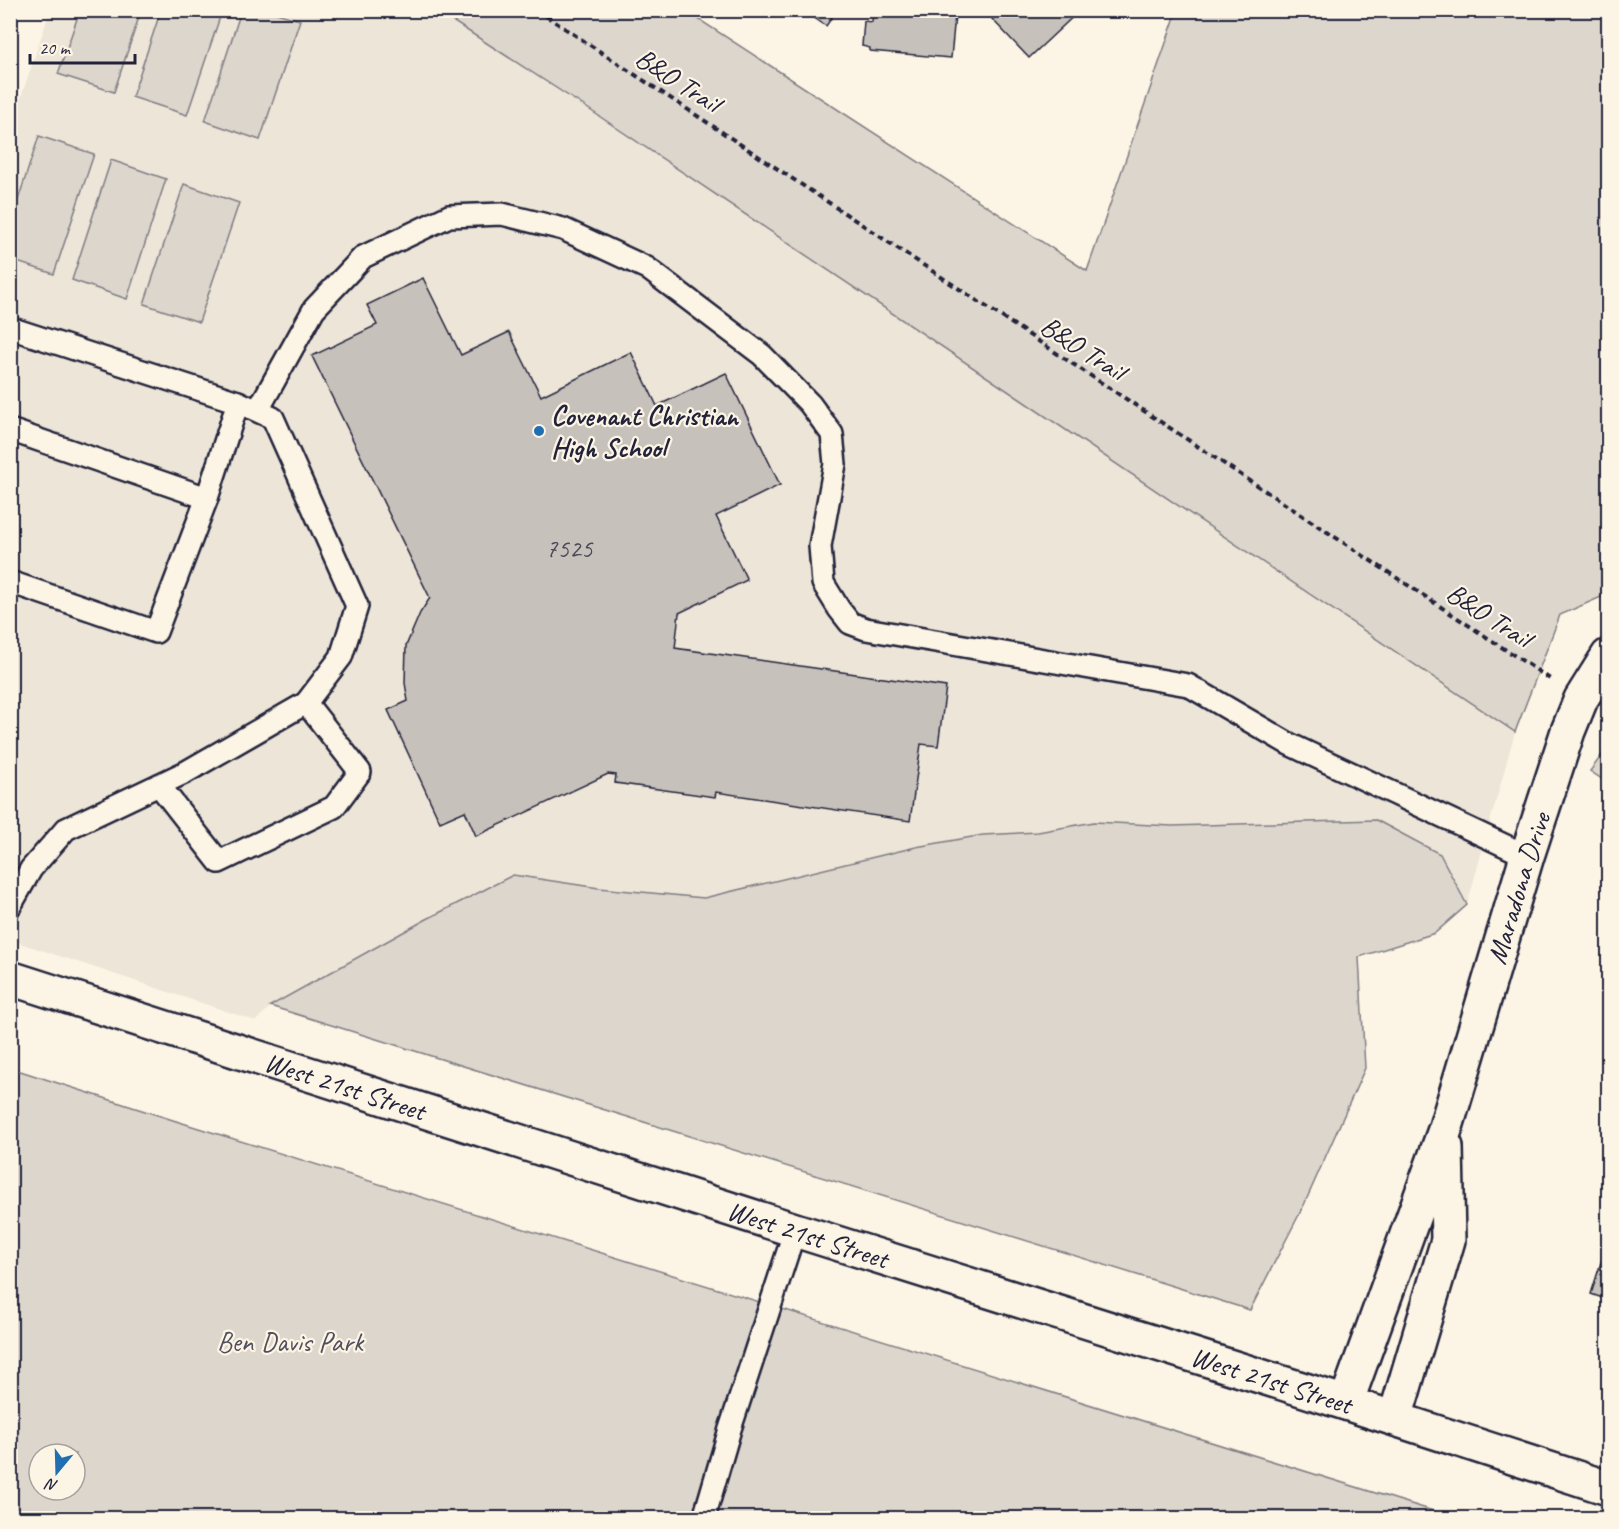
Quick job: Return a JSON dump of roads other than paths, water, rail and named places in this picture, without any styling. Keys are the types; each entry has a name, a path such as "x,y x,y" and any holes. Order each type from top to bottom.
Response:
{"street":[{"name":"Maradona Drive","path":"1346,1403 1446,1127 1527,856 1581,699 1608,656"},
{"name":"West 21st Street","path":"10,978 795,1230 1395,1418 1608,1488"},
{"name":"Maradona Drive","path":"1395,1418 1448,1240 1446,1127"}],"lane":[{"path":"258,410 314,309 363,257 449,216 501,214 563,229 647,268 762,356 810,404 832,434 835,464 819,546 823,583 850,623 866,629 1188,685 1289,744 1527,856"},
{"path":"10,328 238,402 273,418 357,606 341,657 306,703 186,772 66,830 31,868 10,906"},
{"path":"10,582 156,632 207,498 238,402"},
{"path":"10,430 207,498"},
{"path":"159,785 219,862 334,807 360,772 306,703"},
{"path":"704,1518 730,1429 795,1230"}],"place":[{"name":"Covenant Christian High School","path":"539,431"}],"park label":[{"name":"Ben Davis Park","path":"290,1341"}]}
